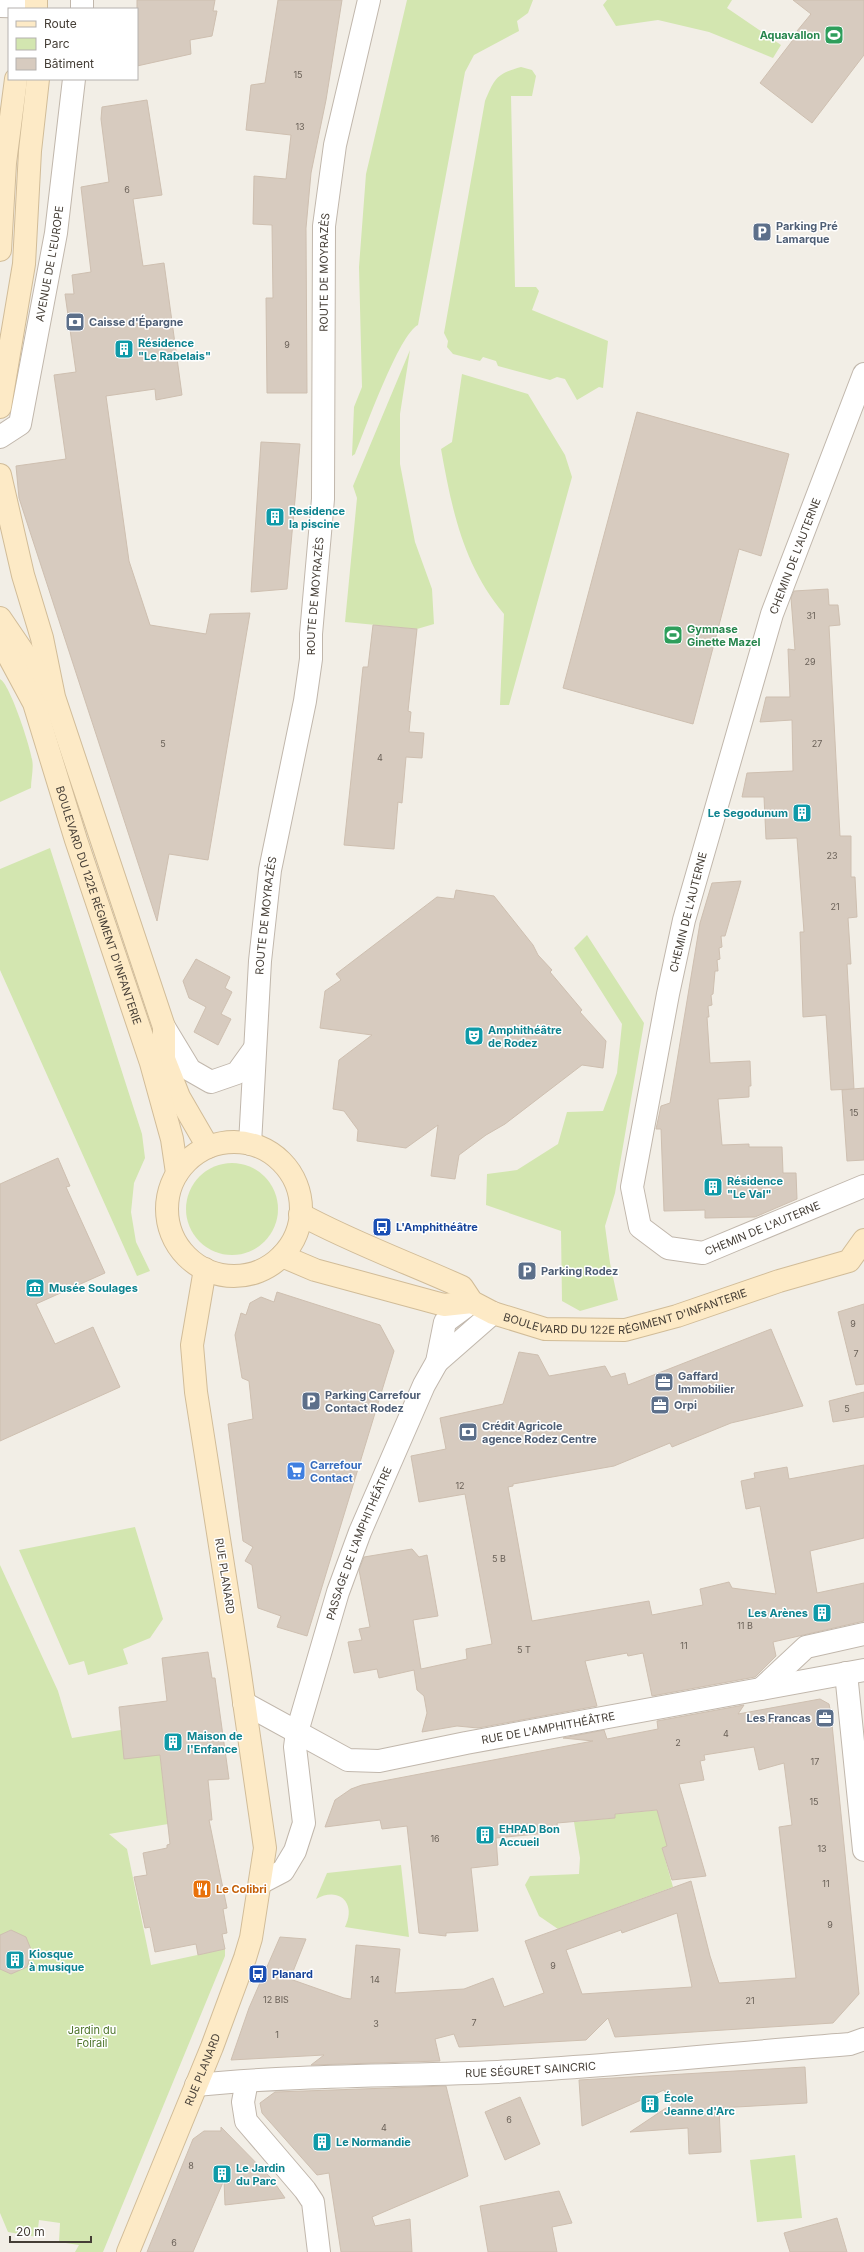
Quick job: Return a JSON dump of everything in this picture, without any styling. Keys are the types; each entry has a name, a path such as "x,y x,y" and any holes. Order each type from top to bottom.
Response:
{"main road":[{"path":"0,190 16,80"},
{"path":"0,407 24,264 30,151 38,80"},
{"path":"0,250 5,163"},
{"name":"BOULEVARD DU 122E RÉGIMENT D'INFANTERIE","path":"0,475 23,575 42,638 54,697 164,1027 164,1059 179,1096 208,1147"},
{"name":"BOULEVARD DU 122E RÉGIMENT D'INFANTERIE","path":"0,618 54,697"},
{"name":"BOULEVARD DU 122E RÉGIMENT D'INFANTERIE","path":"0,645 6,651 34,704 76,840 151,1063 172,1139 177,1173"},
{"path":"222,1142 250,1144 264,1149 277,1158 288,1170 298,1191 300,1214 298,1229 291,1244 282,1256 269,1266 253,1273 226,1275 205,1269 188,1257 172,1235 168,1220 167,1204 170,1188 177,1173 196,1153 208,1147 222,1142"},
{"name":"BOULEVARD DU 122E RÉGIMENT D'INFANTERIE","path":"300,1214 332,1231 357,1240 462,1287 472,1302 493,1313 545,1329 625,1330 677,1316 779,1281 842,1249 861,1243"},
{"path":"282,1256 315,1270 444,1305 472,1302"},
{"name":"RUE PLANARD","path":"128,2252 196,2085 245,1958 251,1938 265,1848 196,1392 192,1344 205,1269"},
{"path":"414,1297 436,1280 438,1276"}],"street":[{"name":"ROUTE DE MOYRAZÈS","path":"250,1144 260,961 270,870 305,701 311,659 324,499 324,226 335,145 369,0"},
{"path":"0,6 36,6"},
{"name":"AVENUE DE L'EUROPE","path":"0,437 20,424 56,233 74,80"},
{"path":"24,264 48,269"},
{"name":"CHEMIN DE L'AUTERNE","path":"864,374 772,614 684,920 640,1136 632,1187 640,1227 668,1248 703,1253 864,1186"},
{"path":"164,1027 190,1070 211,1082 237,1073 255,1048"},
{"name":"PASSAGE DE L'AMPHITHÉÂTRE","path":"297,1732 338,1592 360,1532 424,1385 437,1362 445,1322 472,1302"},
{"name":"PASSAGE DE L'AMPHITHÉÂTRE","path":"437,1362 493,1313"},
{"path":"761,1689 806,1647 864,1634"},
{"path":"855,1671 864,1850"},
{"name":"RUE DE L'AMPHITHÉÂTRE","path":"244,1703 348,1760 379,1761 474,1741 855,1671"},
{"path":"260,1882 283,1871 295,1851 304,1823 295,1747 297,1732"},
{"name":"RUE SÉGURET SAINCRIC","path":"196,2085 246,2081 499,2072 627,2064 850,2044 864,2039"},
{"path":"246,2081 243,2102 246,2121 305,2190 313,2202 319,2252"}],"green space":[{"path":"407,0 533,0 528,13 517,21 519,31 474,55 465,72 418,325 410,332 392,363 355,454 352,456 354,407 362,387 359,267 366,174"},
{"path":"607,0 732,0 727,8 781,45 773,58 709,32 658,20 616,26 603,5"},
{"path":"521,67 532,70 536,76 532,96 511,96 515,287 536,287 539,291 532,310 608,341 603,388 599,387 577,400 565,379 557,377 550,380 498,366 496,361 483,357 480,361 453,354 447,347 448,341 444,333 485,101 497,78 506,72"},
{"path":"410,350 400,414 400,464 415,542 432,589 434,624 417,629 345,622 357,498 353,486"},
{"path":"462,374 528,394 565,455 572,477 509,705 500,705 504,614 478,576 461,536 450,494 441,449 452,442"},
{"path":"0,679 9,692 24,729 33,766 31,788 0,802"},
{"path":"50,848 142,1134 145,1158 134,1183 131,1212 136,1242 150,1271 137,1276 0,970 0,869"},
{"path":"587,935 644,1023 615,1193 605,1226 610,1263 618,1300 580,1311 562,1301 561,1231 486,1205 487,1174 517,1170 558,1144 567,1112 603,1111 617,1073 622,1024 574,948"},
{"path":"223,1163 241,1163 258,1170 271,1183 278,1200 278,1218 271,1235 258,1248 241,1255 223,1255 206,1248 193,1235 186,1218 186,1200 193,1183 206,1170"},
{"path":"135,1527 163,1619 150,1638 123,1649 128,1664 88,1675 84,1661 69,1665 19,1550"},
{"name":"Jardin du Foirail","path":"0,1565 58,1691 72,1738 121,1730 160,1755 168,1824 109,1834 127,1849 151,1965 225,1949 225,1956 103,2252 75,2252 79,2245 59,2242 60,2223 39,2220 37,2237 8,2232 0,2213"},
{"path":"670,1809 681,1843 662,1848 673,1887 558,1929 539,1916 525,1885 530,1876 579,1874 580,1858 574,1822 615,1818 615,1814"},
{"path":"401,1865 409,1937 345,1927 349,1911 344,1899 338,1896 324,1895 316,1899 327,1873"},
{"path":"795,2155 802,2218 757,2222 750,2160"}],"building":[{"path":"137,0 215,0 213,11 217,11 212,36 190,40 191,54 138,66"},
{"path":"278,0 342,0 326,100 311,173 306,228 307,393 267,393 266,298 273,298 272,225 253,224 254,176 286,179 291,135 246,130 251,85 265,83"},
{"path":"793,0 864,0 864,55 812,123 760,83 811,14"},
{"path":"147,100 162,195 133,199 143,266 164,263 182,395 156,400 155,389 106,396 129,561 150,625 206,634 210,614 250,613 208,860 169,854 157,921 19,498 16,466 66,459 54,375 76,372 65,294 74,294 72,275 91,272 81,187 109,182 101,119 102,107"},
{"path":"637,412 789,454 761,556 739,549 693,724 563,688"},
{"name":"Residence la piscine","path":"261,442 300,444 287,589 251,592"},
{"path":"828,589 829,605 838,605 840,625 829,626 840,836 851,836 851,877 855,877 857,917 848,918 851,964 847,964 854,1089 831,1090 826,1015 803,1017 800,932 804,932 797,838 766,839 764,797 742,797 747,773 793,771 792,720 760,722 766,697 790,697 788,649 795,650 791,598 794,591"},
{"path":"373,625 417,629 408,711 411,712 409,732 424,733 422,758 406,757 402,803 398,802 394,849 344,845 363,667 368,667"},
{"path":"741,881 725,936 721,936 722,947 719,948 720,959 717,960 718,971 715,971 713,994 711,995 712,1005 708,1006 709,1017 707,1017 710,1063 750,1061 751,1086 749,1086 749,1097 718,1099 722,1145 749,1144 749,1147 782,1147 783,1173 796,1173 797,1199 755,1217 705,1218 705,1210 664,1211 661,1129 656,1129 661,1106 670,1103 700,923 712,883"},
{"name":"Amphithéâtre de Rodez","path":"456,890 494,896 533,945 538,955 552,970 550,972 582,1010 580,1012 606,1041 603,1068 582,1065 505,1124 486,1135 459,1155 455,1179 431,1176 438,1125 406,1148 357,1141 358,1130 344,1111 333,1109 339,1060 372,1035 320,1028 325,991 341,980 336,974 437,897 454,899"},
{"path":"196,959 230,977 225,988 232,992 221,1014 231,1019 218,1045 194,1032 206,1007 189,998 183,981"},
{"path":"864,1088 864,1160 847,1161 842,1090"},
{"name":"Musée Soulages","path":"58,1158 70,1186 66,1187 105,1273 36,1304 55,1344 93,1327 120,1387 0,1441 0,1184"},
{"name":"Carrefour Contact","path":"277,1292 380,1325 394,1351 307,1636 277,1627 281,1616 258,1608 252,1565 245,1561 253,1547 243,1541 228,1424 253,1419 249,1381 242,1378 235,1335 241,1313 246,1315 250,1303 261,1297 274,1302"},
{"path":"864,1304 864,1384 856,1385 838,1312"},
{"path":"771,1329 803,1406 731,1423 672,1447 670,1443 614,1466 513,1484 513,1486 508,1487 532,1621 649,1601 652,1615 703,1605 700,1589 729,1582 732,1588 776,1594 760,1506 746,1509 741,1481 755,1478 754,1473 787,1467 789,1479 864,1465 864,1538 810,1551 817,1593 864,1583 864,1621 773,1642 776,1656 755,1677 652,1696 643,1653 628,1656 627,1653 585,1661 597,1706 478,1728 457,1726 422,1732 427,1713 424,1696 417,1690 414,1670 379,1678 377,1669 354,1673 348,1642 362,1640 359,1629 370,1627 359,1570 364,1557 412,1549 419,1557 427,1555 438,1616 413,1620 421,1669 467,1659 466,1649 492,1644 465,1494 419,1502 411,1456 446,1449 440,1418 503,1404 519,1352 538,1355 549,1376 605,1366 611,1377 625,1373 628,1385"},
{"path":"864,1392 864,1417 833,1422 829,1401"},
{"path":"208,1652 212,1678 215,1678 229,1779 208,1780 212,1820 209,1820 227,1908 223,1909 227,1933 222,1934 225,1949 198,1955 196,1944 155,1952 150,1927 145,1928 134,1877 147,1875 143,1853 167,1848 167,1845 170,1844 160,1755 124,1759 119,1707 167,1701 162,1658"},
{"path":"820,1699 829,1704 859,1994 833,2023 615,2037 608,2018 586,2040 459,2047 454,2034 435,2039 440,2061 311,2065 324,2055 231,2060 249,2008 280,1937 306,1939 290,1979 344,1998 351,1999 356,1945 400,1949 395,1993 464,1989 493,1978 504,2007 544,1993 525,1941 691,1881 710,1956 719,1983 796,1978 779,1827 792,1825 784,1763 759,1770 754,1747 704,1755 705,1760 700,1761 704,1780 679,1784 706,1876 672,1880 662,1848 667,1846 657,1810 615,1814 615,1818 557,1823 558,1832 496,1838 498,1865 471,1868 478,1931 446,1933 446,1936 419,1933 407,1826 382,1829 380,1820 325,1827 335,1800 351,1789 362,1785 593,1741 563,1738 604,1730 607,1739 658,1729 657,1721 744,1705 738,1714","holes":["677,1913 692,1987 582,1994 566,1950 621,1930 622,1933"]},
{"name":"Kiosque à musique","path":"11,1930 26,1937 32,1952 27,1967 11,1974 0,1969 0,1935"},
{"name":"École Jeanne d'Arc","path":"805,2067 807,2103 719,2108 721,2152 689,2154 688,2128 630,2132 672,2104 664,2090 582,2126 579,2080"},
{"path":"446,2086 468,2176 372,2217 375,2226 410,2219 412,2252 341,2252 329,2173 317,2175 262,2113 260,2103 275,2092"},
{"path":"520,2097 540,2144 505,2160 485,2112"},
{"name":"Le Jardin du Parc","path":"221,2127 272,2179 285,2198 225,2205 224,2180 193,2252 147,2252 193,2139 204,2131 221,2131"},
{"path":"559,2191 572,2223 552,2227 557,2252 488,2252 480,2206"},
{"path":"837,2218 847,2252 790,2252 784,2233"}],"place":[{"name":"Aquavallon","path":"834,35"},
{"name":"Parking Pré Lamarque","path":"762,232"},
{"name":"Caisse d'Épargne","path":"75,322"},
{"name":"Résidence \"Le Rabelais\"","path":"124,349"},
{"name":"Residence la piscine","path":"275,517"},
{"name":"Gymnase Ginette Mazel","path":"673,635"},
{"name":"Le Segodunum","path":"802,813"},
{"name":"Amphithéâtre de Rodez","path":"474,1036"},
{"name":"Résidence \"Le Val\"","path":"713,1187"},
{"name":"L'Amphithéâtre","path":"382,1227"},
{"name":"Parking Rodez","path":"527,1271"},
{"name":"Musée Soulages","path":"35,1288"},
{"name":"Gaffard Immobilier","path":"664,1382"},
{"name":"Parking Carrefour Contact Rodez","path":"311,1401"},
{"name":"Orpi","path":"660,1405"},
{"name":"Crédit Agricole agence Rodez Centre","path":"468,1432"},
{"name":"Carrefour Contact","path":"296,1471"},
{"name":"Les Arènes","path":"822,1613"},
{"name":"Les Francas","path":"825,1718"},
{"name":"Maison de l'Enfance","path":"173,1742"},
{"name":"EHPAD Bon Accueil","path":"485,1835"},
{"name":"Le Colibri","path":"202,1889"},
{"name":"Kiosque à musique","path":"15,1960"},
{"name":"Planard","path":"258,1974"},
{"name":"École Jeanne d'Arc","path":"650,2104"},
{"name":"Le Normandie","path":"322,2142"},
{"name":"Le Jardin du Parc","path":"222,2174"}]}
